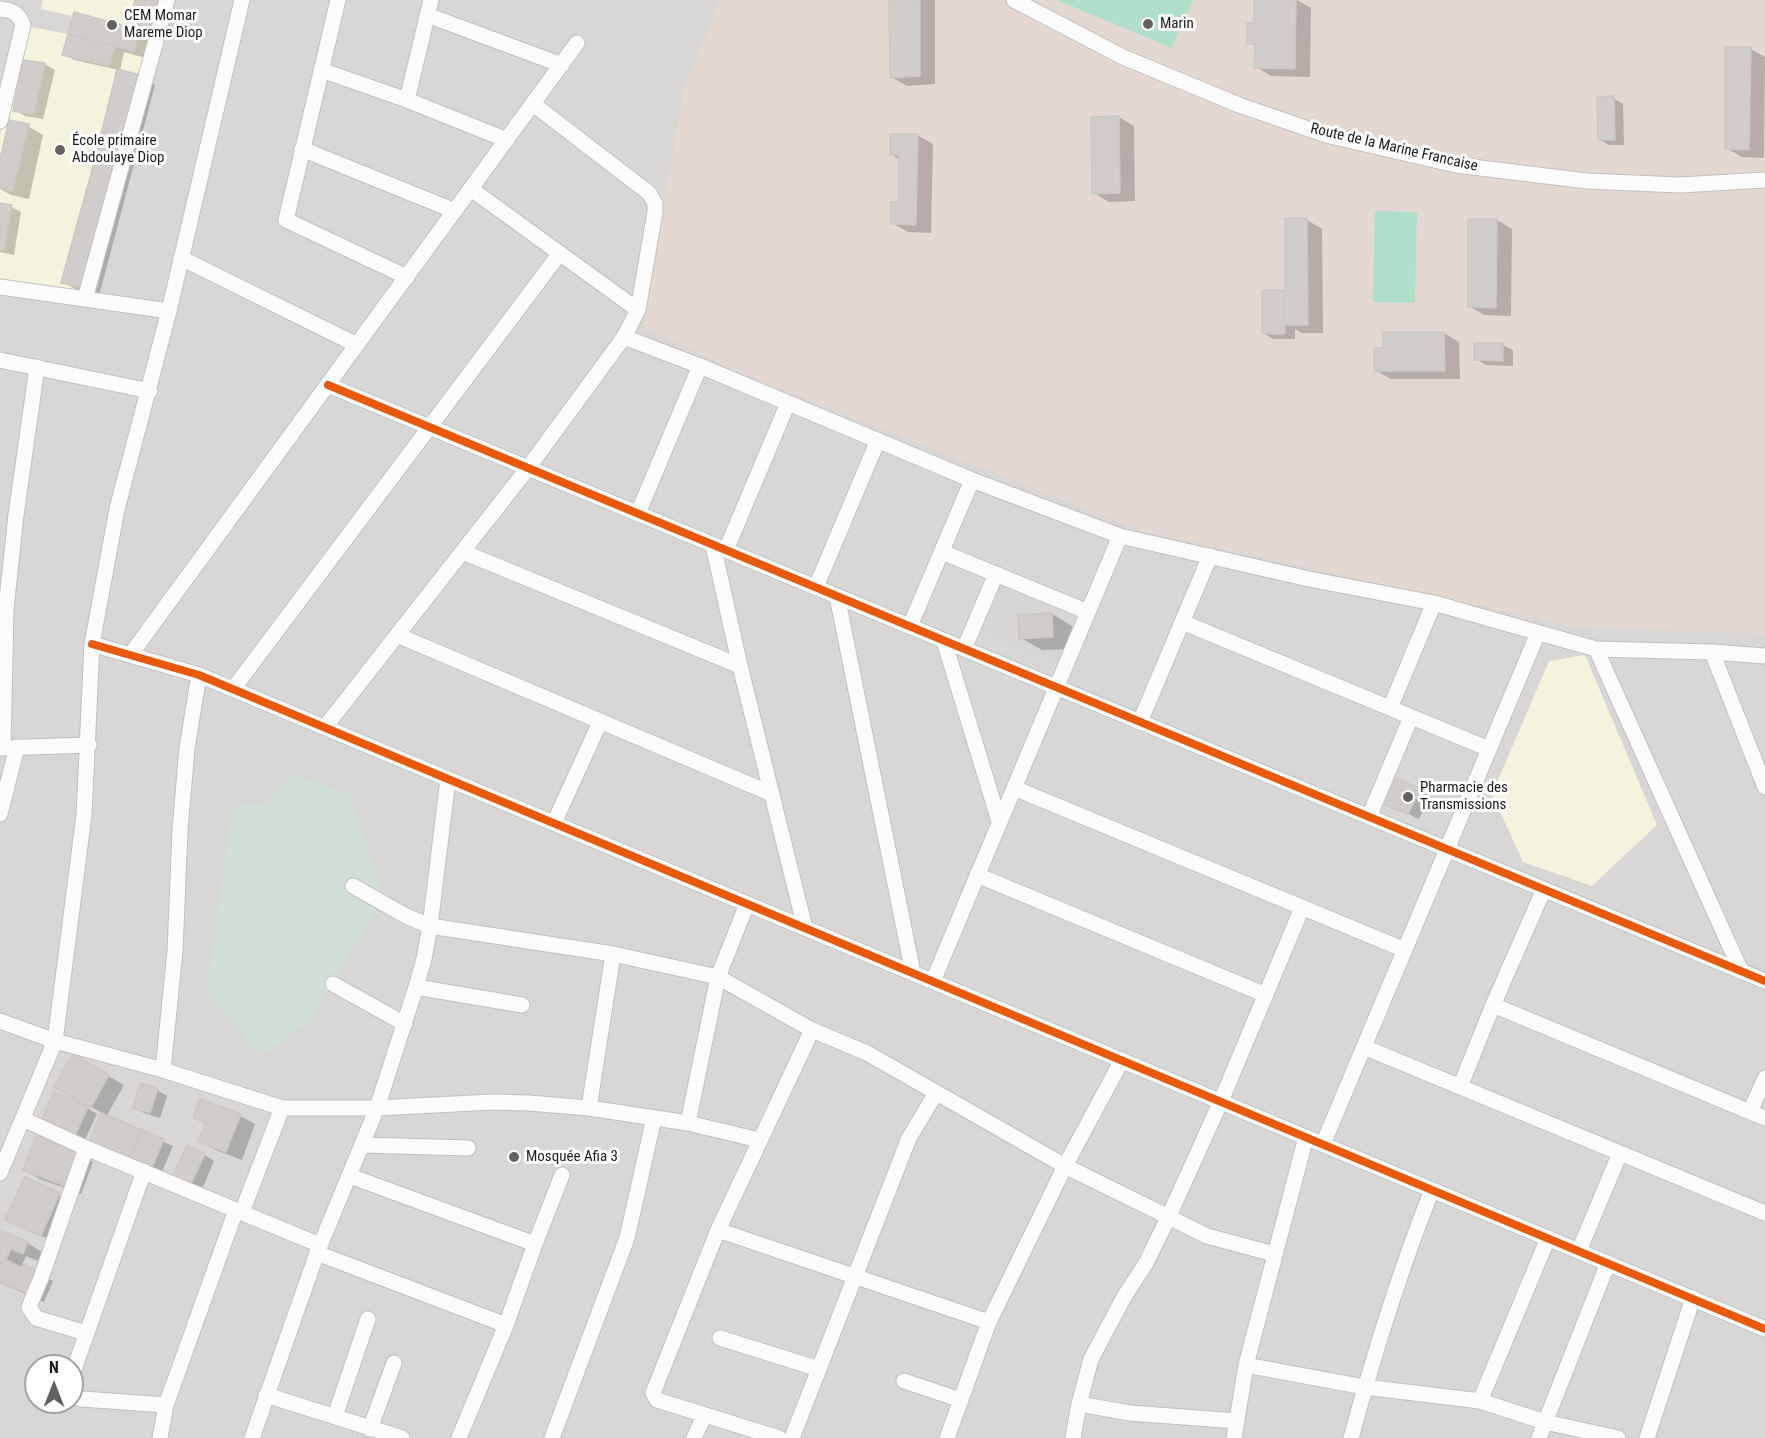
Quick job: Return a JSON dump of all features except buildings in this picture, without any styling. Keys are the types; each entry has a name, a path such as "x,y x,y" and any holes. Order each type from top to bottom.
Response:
{"street":[{"path":"85,299 167,0"},
{"path":"0,1173 56,1041 84,815 92,644 117,509 150,391 242,0"},
{"path":"338,0 285,220 406,277"},
{"name":"Route de la Marine Francaise","path":"1014,0 1123,57 1239,105 1326,135 1456,165 1587,181 1680,185 1765,180"},
{"path":"406,100 429,7 562,65"},
{"path":"0,9 9,10 20,16 23,25 0,121"},
{"path":"131,654 577,43"},
{"path":"321,70 406,100 507,140"},
{"path":"326,728 528,468 624,337 638,310 656,212 655,203 649,193 533,104"},
{"path":"303,149 455,211"},
{"path":"471,189 638,310"},
{"path":"233,689 560,253"},
{"path":"181,258 357,345"},
{"path":"0,287 169,311"},
{"path":"624,337 700,366 972,480 1120,536 1309,579 1434,603 1596,649 1712,652 1765,656"},
{"path":"0,360 150,391"},
{"path":"638,513 700,366"},
{"path":"0,814 7,747 3,608 37,367"},
{"path":"328,385 1765,981"},
{"path":"788,403 720,547 740,666 805,928"},
{"path":"816,587 878,440"},
{"path":"910,626 972,480"},
{"path":"933,981 1120,536"},
{"path":"463,552 740,666"},
{"path":"942,552 1088,612"},
{"path":"1140,722 1210,556"},
{"path":"964,649 996,574"},
{"path":"837,596 913,973"},
{"path":"1390,708 1434,603"},
{"path":"1182,622 1489,749"},
{"path":"1323,1144 1538,633"},
{"path":"397,635 772,794"},
{"path":"944,640 999,821"},
{"path":"92,644 199,675 1765,1329"},
{"path":"1596,649 1741,971"},
{"path":"1712,652 1765,788"},
{"path":"163,1070 176,951 180,830 188,748 199,675"},
{"path":"1369,817 1411,717"},
{"path":"554,823 600,722"},
{"path":"7,747 89,745"},
{"path":"252,1438 318,1249 377,1108 405,1024 424,959 430,926 448,779"},
{"path":"1014,788 1405,950"},
{"path":"977,875 1266,994"},
{"path":"353,886 406,916 430,926 613,954 718,977 812,1030 867,1053 1065,1166 1208,1236 1274,1254"},
{"path":"1461,1087 1493,1005 1544,889"},
{"path":"688,1123 718,977 747,904"},
{"path":"1073,1438 1091,1359 1146,1263 1169,1216 1221,1101 1302,908"},
{"path":"590,1108 613,954"},
{"path":"333,984 405,1024"},
{"path":"416,987 522,1005"},
{"path":"1493,1005 1758,1115 1765,1078"},
{"path":"0,1021 56,1041 163,1070 282,1108 377,1108 492,1102 529,1103 590,1108 688,1123 759,1140"},
{"path":"779,1438 657,1400 653,1393 718,1230 812,1030"},
{"path":"1364,1047 1765,1213"},
{"path":"947,1438 989,1322 1065,1166 1122,1060"},
{"path":"792,1438 909,1138 936,1093"},
{"path":"160,1438 166,1405 239,1211 282,1108"},
{"path":"552,1438 627,1238 654,1118"},
{"path":"23,1119 86,1148 239,1211 318,1249 506,1325"},
{"path":"1234,1438 1246,1365 1306,1137"},
{"path":"362,1145 468,1148"},
{"path":"86,1148 29,1307 36,1318 86,1333"},
{"path":"1579,1251 1620,1153"},
{"path":"79,1354 144,1171"},
{"path":"350,1176 535,1244"},
{"path":"459,1438 506,1325 561,1176"},
{"path":"1351,1438 1365,1387 1418,1224 1432,1190"},
{"path":"718,1230 989,1322"},
{"path":"1480,1401 1548,1238"},
{"path":"1539,1438 1608,1263"},
{"path":"1647,1438 1693,1298"},
{"path":"335,1416 368,1319"},
{"path":"720,1338 819,1369"},
{"path":"370,1429 394,1363"},
{"path":"1246,1365 1365,1387 1480,1401 1545,1422 1618,1438"},
{"path":"903,1381 961,1400"},
{"path":"266,1395 402,1438"},
{"path":"84,1400 166,1405"},
{"path":"1079,1404 1130,1413 1237,1421"},
{"path":"694,1438 704,1416"}],"shaded area":[{"path":"0,0 1765,0 1765,1438 0,1438"},
{"name":"École primaire Abdoulaye Diop","path":"41,0 161,0 83,292 0,279 0,135 26,26 68,34 72,16 41,9 43,1"},
{"path":"720,0 1765,0 1765,634 1575,627 1139,530 741,373 643,327 683,92"},
{"path":"1000,585 1072,616 1051,664 979,634"},
{"path":"1585,655 1657,825 1592,886 1523,862 1492,794 1549,661"},
{"path":"292,774 350,794 384,897 310,1021 261,1056 207,992 233,806 266,805"}],"green space":[{"name":"Marin","path":"1057,0 1193,0 1172,48"},
{"path":"1375,211 1417,212 1415,303 1373,302"}],"cycle path":[{"path":"328,385 1765,981"},
{"path":"92,644 199,675 1765,1329"}],"place":[{"name":"Marin","path":"1148,24"},
{"name":"CEM Momar Mareme Diop","path":"112,25"},
{"name":"École primaire Abdoulaye Diop","path":"60,150"},
{"name":"Pharmacie des Transmissions","path":"1408,797"},
{"name":"Mosquée Afia 3","path":"514,1157"}]}
